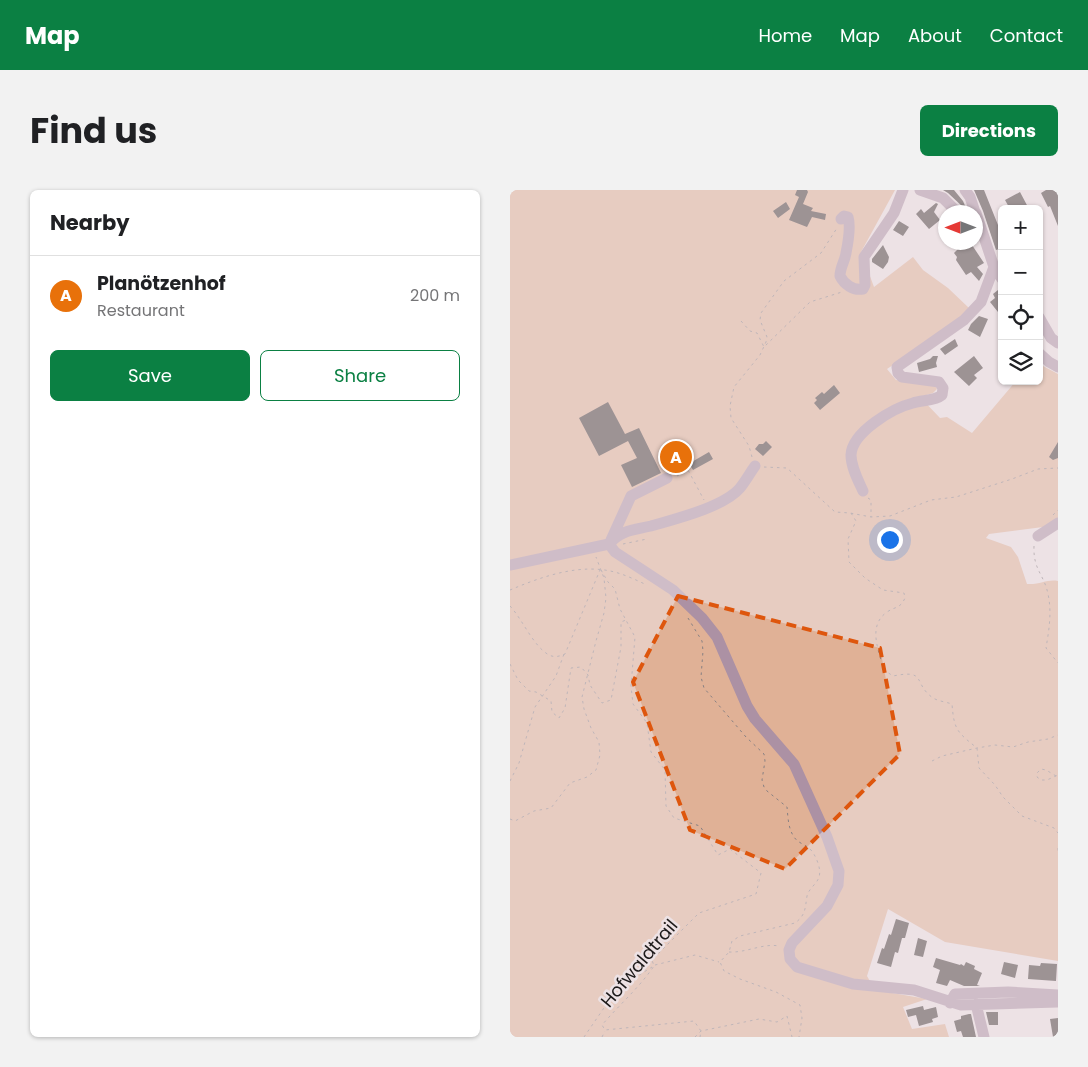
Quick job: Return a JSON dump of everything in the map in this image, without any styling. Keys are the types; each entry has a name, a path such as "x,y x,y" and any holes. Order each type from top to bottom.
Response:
{"street":[{"path":"841,219 847,216 850,221 846,254 840,276 852,288 860,290 864,287 864,257 894,213 903,190"},
{"path":"920,190 943,198 950,205"},
{"path":"965,190 972,205"},
{"path":"983,236 998,273"},
{"path":"863,491 852,465 851,457 852,447 858,438 879,420 892,412 914,402 942,395 942,388 939,382 902,377 898,373 897,367 964,320 981,302 994,267"},
{"path":"1043,325 1050,338 1058,343"},
{"path":"1043,357 1058,367"},
{"path":"510,565 610,544 619,534 663,522 723,501 739,490 755,466"},
{"path":"610,544 631,496 667,478"},
{"path":"1038,536 1058,523"},
{"path":"610,544 615,552 673,590 702,618 716,637 728,660 747,706 755,719 794,764 826,834 839,871 838,885 827,906 792,943 789,950 790,959 797,967 853,984 914,990 961,1005 1058,1002"},
{"path":"950,1003 954,994 1008,992 1058,995"},
{"path":"976,1004 984,1037"}],"path":[{"path":"841,219 833,236 821,253 784,280 760,313 760,320 767,337 764,347 757,360 734,387 730,406 731,418 748,446 755,466 787,468 836,512 871,517 890,516 931,500 956,497 1038,469 1058,468"},
{"path":"764,347 810,302 852,288"},
{"path":"741,321 746,328 757,333 764,347"},
{"path":"667,478 674,478 688,470 702,495"},
{"path":"863,491 871,500 871,517"},
{"path":"850,513 856,521 848,539 850,562 871,582 884,590 904,593 905,598 901,606 887,613 878,621 875,638 884,670 893,676 908,673 915,675 934,699 952,704 953,719 958,733 977,748 979,768 1022,816 1054,828 1058,834"},
{"path":"1038,536 1034,546 1034,558 1048,592 1050,618 1046,648 1058,663"},
{"path":"610,544 624,544 647,539"},
{"path":"510,819 515,821 534,811 551,808 570,784 588,778 596,770 600,755 598,742 584,710 582,697 604,613 606,598 604,578 596,559 595,547"},
{"path":"510,590 527,583 581,568 618,573 653,588"},
{"path":"510,781 519,763 535,707 556,676 600,570"},
{"name":"Hofwaldtrail","path":"600,570 615,589 620,609 635,637 631,686 633,704 647,723 651,752 665,770 666,806 674,818 700,826 718,855 730,849 761,872 756,894 699,913 652,960 654,966 635,991 628,995 602,1025 605,1030 694,1021 701,1031"},
{"path":"510,606 535,642 550,656 556,657 564,654"},
{"path":"684,612 702,642 701,677 704,688 746,737 764,754 765,761 762,780 764,786 767,791 787,807 789,828 792,836 810,849 819,868 820,877 808,894 802,918 795,923 740,936 732,941 728,952 720,962"},
{"path":"510,664 518,680 529,691 536,692 551,701 552,712 559,718 564,708 572,668 580,667 588,675 590,685 602,703 611,700 621,647 621,622 626,620"},
{"path":"932,762 942,756 977,748 995,745 1013,747 1058,735"},
{"path":"1041,769 1057,776 1041,780 1037,777 1037,772 1041,769"},
{"path":"728,952 740,952 771,946 780,946 789,950"},
{"path":"584,1037 617,989 654,966 695,955 720,962"},
{"path":"720,962 724,971 776,992 800,1006 802,1018 799,1037"},
{"path":"695,1037 701,1031 759,1019 777,1022 787,1016 792,1037"},
{"path":"602,1037 605,1030"},
{"path":"700,1037 701,1031"}],"highlighted area":[{"path":"678,596 880,648 900,754 785,869 690,830 633,682"}],"shaded area":[{"path":"510,190 895,190 861,252 874,287 913,257 923,270 948,288 969,308 951,326 887,369 896,380 934,384 937,389 933,393 920,397 940,418 947,417 972,433 1013,385 1043,385 1043,366 1058,374 1058,520 1043,527 989,534 986,538 1011,547 1018,557 1027,584 1058,581 1058,961 945,942 888,909 867,976 875,990 927,999 903,1007 912,1029 945,1024 949,1037 510,1037"}],"building":[{"path":"797,190 807,190 808,192 803,204 813,208 811,211 826,214 825,220 812,217 807,227 789,220 799,197 795,195"},
{"path":"943,190 954,190 965,205 961,205"},
{"path":"974,190 984,190 998,225 998,249 996,250 983,211 983,205 980,205"},
{"path":"1046,190 1058,190 1058,226 1050,206 1048,207 1041,193"},
{"path":"1020,192 1027,205 1008,205 1005,200"},
{"path":"786,202 790,209 778,218 773,211"},
{"path":"936,203 938,204 934,212 938,217 938,222 929,229 916,214 921,209 924,213"},
{"path":"899,221 909,227 903,236 893,230"},
{"path":"883,245 889,257 883,269 872,262 872,259"},
{"path":"957,250 975,250 984,263 977,267 983,274 979,281 971,272 966,275 956,260 957,257 954,253"},
{"path":"998,290 998,312 990,302 995,298 993,294"},
{"path":"979,316 988,319 980,337 968,330"},
{"path":"955,339 958,346 945,355 940,349"},
{"path":"933,356 938,356 937,367 919,372 917,363 930,359"},
{"path":"974,356 983,368 974,375 977,378 969,386 954,372"},
{"path":"834,385 840,393 820,410 814,403 817,400 815,398 822,392 824,394"},
{"path":"608,402 625,434 639,428 661,473 632,487 621,465 637,458 628,441 599,456 579,418"},
{"path":"678,441 690,463 709,452 713,459 693,470 690,465 673,474 668,467 671,466 662,450"},
{"path":"766,441 772,447 763,456 755,449 759,444 763,444"},
{"path":"1058,442 1058,458 1053,460 1049,457"},
{"path":"896,919 909,923 898,953 895,952 891,967 877,963 889,934 891,935"},
{"path":"918,938 927,941 923,957 914,955"},
{"path":"936,958 964,966 966,962 975,966 974,969 982,973 977,985 980,986 964,986 950,980 947,986 936,983 940,970 933,967"},
{"path":"1004,962 1018,965 1015,978 1001,974"},
{"path":"1041,963 1057,964 1056,981 1028,979 1029,965 1040,966"},
{"path":"923,1006 924,1010 936,1007 938,1017 932,1019 933,1022 919,1026 916,1015 908,1017 906,1010"},
{"path":"986,1012 998,1012 998,1025 989,1025"},
{"path":"971,1014 976,1037 963,1037 961,1031 957,1032 954,1021 961,1019 961,1016"},
{"path":"1058,1018 1058,1037 1053,1037 1050,1019"}],"place":[{"name":"Planötzenhof","path":"676,457"}]}
